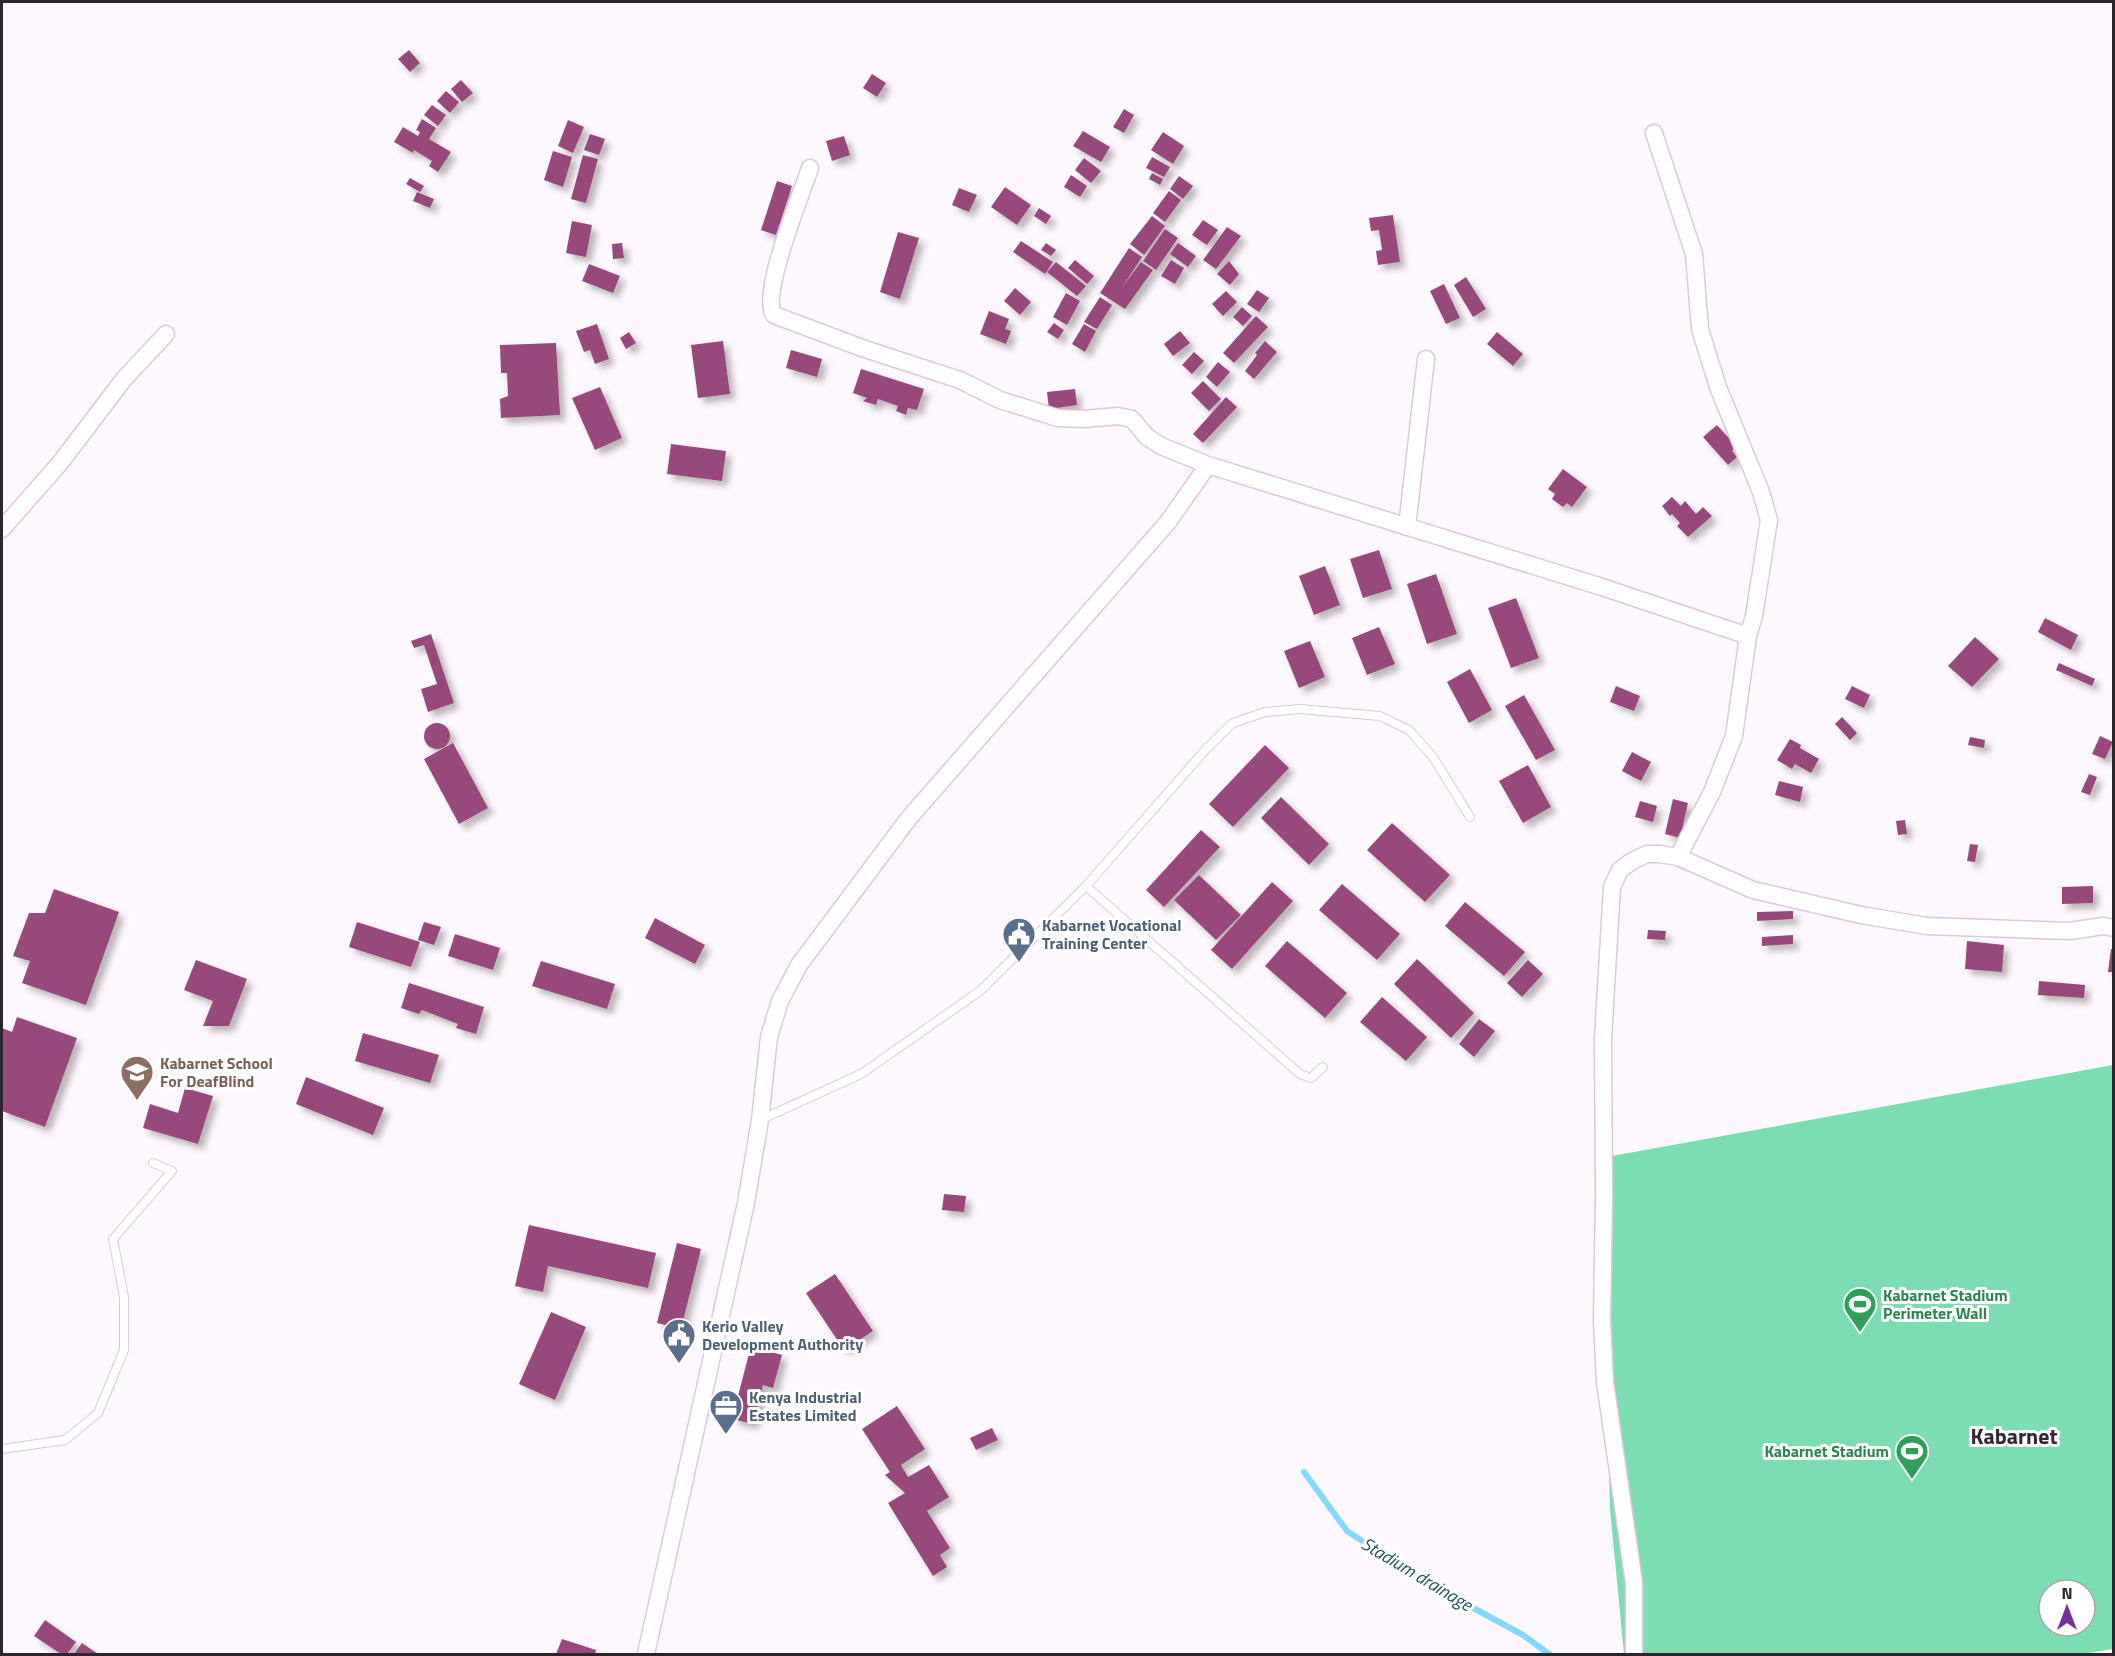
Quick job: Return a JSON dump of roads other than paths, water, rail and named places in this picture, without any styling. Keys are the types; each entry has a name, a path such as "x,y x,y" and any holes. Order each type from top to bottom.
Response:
{"street":[{"path":"1654,133 1694,254 1700,329 1718,387 1761,492 1769,520 1754,616 1748,636 1734,736 1712,792 1678,857"},
{"path":"810,168 774,274 769,300 770,310 774,315 960,380 1000,400 1058,418 1084,419 1118,416 1132,419 1147,437 1161,446 1208,465 1602,587 1748,636"},
{"path":"2,529 60,463 124,379 166,334"},
{"path":"1407,527 1426,359"},
{"path":"646,1654 746,1203 760,1120 769,1037 780,1001 799,964 909,819 1168,522 1208,465"},
{"path":"1635,1654 1634,1583 1605,1382 1603,1352 1603,1039 1612,887 1620,870 1647,854 1660,854 1678,857 1752,890 1861,915 1927,926 2070,931 2103,926 2114,928"}],"lane":[{"path":"760,1120 861,1074 980,991 1086,886 1207,748 1233,723 1265,712 1300,709 1380,716 1409,730 1433,757 1470,817"},
{"path":"1086,886 1300,1074 1311,1078 1323,1067"},
{"path":"2,1449 65,1440 98,1413 124,1350 124,1297 113,1239 172,1172 153,1163"}],"waterway":[{"name":"Stadium drainage","path":"1304,1472 1347,1531 1420,1579 1523,1635 1549,1654"}],"place":[{"name":"Kabarnet Vocational Training Center","path":"1019,963"},
{"name":"Kabarnet School For DeafBlind","path":"137,1101"},
{"name":"Kabarnet Stadium Perimeter Wall","path":"1860,1333"},
{"name":"Kerio Valley Development Authority","path":"679,1364"},
{"name":"Kenya Industrial Estates Limited","path":"726,1435"},
{"name":"Kabarnet Stadium","path":"1912,1480"}],"district":[{"name":"Kabarnet","path":"2014,1436"}]}
